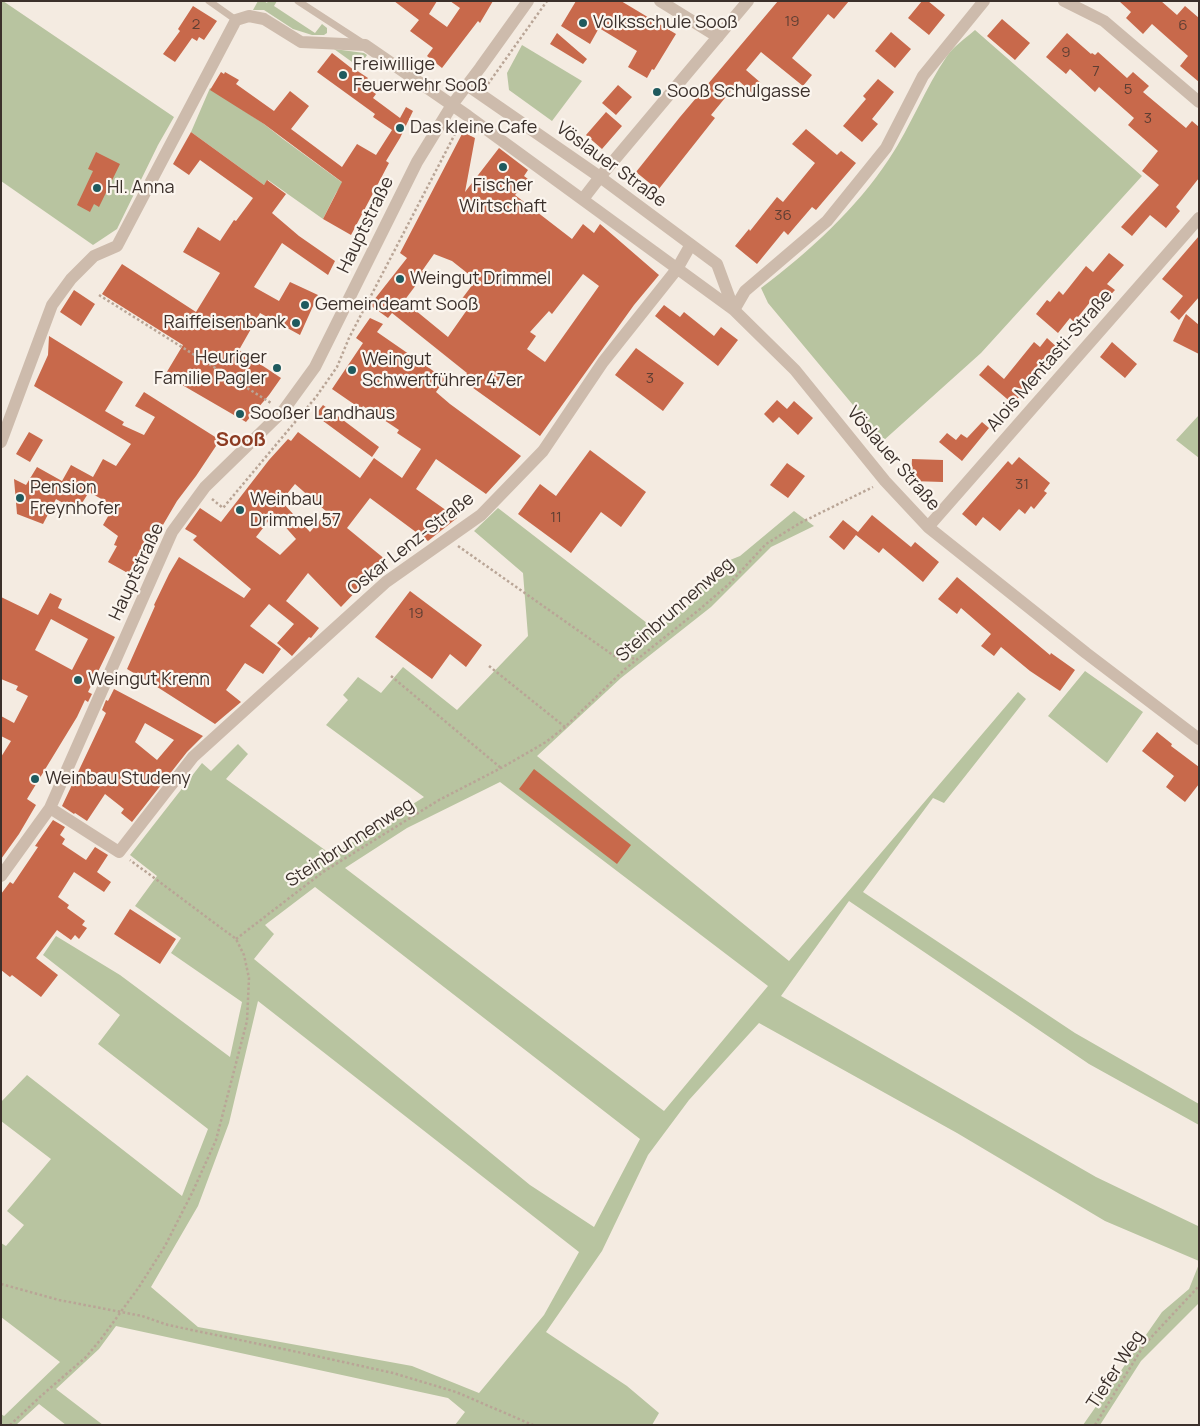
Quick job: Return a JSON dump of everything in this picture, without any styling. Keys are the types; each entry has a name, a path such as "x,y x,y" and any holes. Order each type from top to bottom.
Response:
{"street":[{"name":"Hauptstraße","path":"2,875 50,808 172,532 205,486 283,411 314,367 417,162 452,105 528,1"},
{"path":"660,1 718,37"},
{"path":"583,199 748,1"},
{"path":"1064,1 1104,21 1199,102"},
{"path":"734,310 744,291 826,221 886,148 923,76 986,2"},
{"path":"1,442 52,305 71,279 94,256 117,246 236,20 249,16 264,19 302,42 366,45"},
{"name":"Vöslauer Straße","path":"366,45 583,199 734,310 796,370 885,481 928,527 1086,653 1199,739"},
{"name":"Vöslauer Straße","path":"467,85 600,177 716,264 734,310"},
{"name":"Alois Mentasti-Straße","path":"928,527 1199,218"},
{"name":"Oskar Lenz-Straße","path":"118,852 193,757 386,582 481,515 543,451 602,362 676,269 690,246"},
{"path":"50,808 118,852"}],"lane":[{"path":"209,1 236,20"},
{"path":"298,1 366,45"}],"path":[{"path":"99,295 283,411"},
{"name":"Steinbrunnenweg","path":"236,939 323,872 440,800 546,742 565,727 625,669 729,584 766,544 800,523 885,481"},
{"path":"448,538 620,660 638,658"},
{"path":"488,666 565,727"},
{"path":"390,676 501,768"},
{"path":"10,1425 86,1357 139,1287 165,1246 216,1140 246,1021 249,978 244,954 236,939 118,852"},
{"path":"1,1284 59,1300 142,1316 168,1325 393,1373 456,1392 533,1425"},
{"name":"Tiefer Weg","path":"1095,1425 1144,1345 1199,1286"}],"green space":[{"path":"1,1 174,117 158,145 117,229 93,245 1,181"},
{"path":"258,1 267,3 268,1 277,1 274,6 315,33 322,24 327,28 327,33 324,35 312,35 293,29 264,10 253,10"},
{"path":"975,30 1142,176 981,353 883,441 768,303 761,288 814,245 862,195 897,146 947,56"},
{"path":"522,45 582,81 552,121 509,90 507,73"},
{"path":"334,49 364,53 367,55 359,67"},
{"path":"210,88 264,124 343,183 323,219 268,180 264,185 191,132"},
{"path":"1199,415 1199,458 1176,440"},
{"path":"498,508 656,630 702,595 696,590 725,562 740,556 794,511 814,526 771,547 711,607 621,678 537,756 789,961 1018,692 1026,699 944,803 933,798 863,892 1075,1033 1199,1104 1199,1125 1089,1064 849,901 781,996 1096,1177 1198,1226 1199,1224 1199,1261 1105,1221 957,1133 759,1023 689,1100 648,1155 602,1251 546,1332 627,1386 659,1413 652,1425 455,1425 465,1412 448,1398 116,1326 99,1349 56,1389 103,1425 66,1425 39,1404 16,1425 1,1425 1,1414 4,1416 60,1362 1,1317 1,1243 6,1246 24,1225 7,1211 51,1159 1,1121 1,1102 27,1075 182,1196 208,1129 98,1044 120,1015 43,955 56,936 120,975 230,1057 242,1002 171,953 181,938 135,906 157,876 130,855 202,763 211,771 238,744 248,754 226,779 332,855 424,797 326,725 348,700 343,695 358,677 381,693 403,667 457,710 528,636 523,573 474,531","holes":["500,782 768,986 664,1111 345,868 407,828","315,887 640,1139 594,1227 530,1185 254,959 274,934 265,925","258,1001 579,1252 544,1315 479,1393 412,1366 198,1327 151,1287 198,1206 229,1123"]},
{"path":"1085,671 1143,712 1107,763 1048,716"},
{"path":"1199,1264 1199,1303 1141,1361 1100,1425 1083,1425 1162,1312 1189,1289"}],"building":[{"path":"394,1 437,1 429,14 447,27 460,8 450,1 493,1 480,23 478,21 442,68 427,56 433,48 410,31 419,20"},
{"path":"576,1 621,1 676,34 647,78 628,67 637,51 599,28 590,44 561,26"},
{"path":"778,1 849,1 834,19 828,14 792,58 812,75 803,86 761,52 746,70 761,83 752,93 739,81 711,115 715,118 658,190 636,172"},
{"path":"922,1 928,1 945,15 929,35 908,18"},
{"path":"1119,1 1161,1 1177,15 1185,6 1199,18 1199,82 1180,66 1188,56 1152,24 1143,34 1126,18 1131,12"},
{"path":"193,6 217,21 204,40 199,37 197,41 192,38 175,62 163,54 180,31 178,29"},
{"path":"1002,19 1030,43 1015,60 987,36"},
{"path":"891,32 911,49 895,68 875,51"},
{"path":"557,33 587,59 583,64 550,44"},
{"path":"1067,33 1091,54 1095,55 1098,52 1127,78 1133,72 1149,86 1143,92 1186,128 1192,121 1199,127 1199,178 1176,207 1180,211 1166,228 1150,215 1132,236 1121,227 1159,185 1142,171 1158,151 1128,125 1134,118 1099,87 1095,92 1070,69 1066,74 1046,57"},
{"path":"332,53 355,71 368,78 363,85 376,94 373,98 400,118 406,107 413,111 386,161 389,163 351,235 323,219 342,182 264,124 210,90 221,72 224,74 225,72 239,80 236,84 274,111 290,91 309,106 291,129 342,167 357,144 376,155 392,130 373,117 375,114 317,72"},
{"path":"878,79 894,92 872,119 878,124 862,142 843,126 866,99 863,96"},
{"path":"618,85 632,97 616,115 602,103"},
{"path":"606,112 622,126 602,149 586,135"},
{"path":"806,129 837,155 841,151 856,163 816,210 812,207 788,235 784,231 757,264 735,246 749,229 750,231 777,197 783,202 815,163 792,144"},
{"path":"191,132 264,185 267,180 286,194 272,213 299,236 335,261 328,275 282,243 254,287 279,301 290,282 318,295 300,335 260,313 239,350 281,378 246,422 165,375 183,345 102,294 122,264 196,312 220,273 183,252 198,227 220,241 234,220 236,221 253,198 200,160 189,175 173,164"},
{"path":"463,132 475,138 465,192 499,148 528,170 524,176 528,179 515,195 572,239 583,224 594,233 600,224 659,275 634,305 540,436 462,380 467,373 392,313 388,318 370,305 407,258 400,253","holes":["434,254 452,261 476,280 461,300 469,307 448,337 404,301 425,273 422,271","583,274 599,286 545,362 527,349 536,336 530,332 549,311 552,314"]},
{"name":"Hl. Anna","path":"96,152 120,164 99,207 94,204 90,212 77,205 93,171 88,169"},
{"path":"1199,236 1199,297 1179,320 1170,312 1183,296 1162,279"},
{"path":"1109,253 1124,265 1107,284 1115,290 1103,303 1095,296 1074,322 1070,318 1058,333 1036,314 1047,300 1050,302 1059,291 1063,295 1086,266 1093,272"},
{"path":"74,290 95,304 81,326 60,312"},
{"path":"664,305 680,317 684,312 714,336 721,327 738,340 718,366 655,316"},
{"path":"1186,314 1199,325 1199,354 1173,341"},
{"path":"370,318 383,324 377,332 445,379 436,392 521,456 486,494 436,459 416,489 457,518 428,541 370,498 347,528 386,560 341,607 308,573 286,601 319,628 292,656 277,643 294,624 269,604 250,626 281,649 263,674 245,663 226,690 241,702 215,724 127,669 154,605 179,557 244,598 251,589 193,540 197,536 185,529 200,508 221,522 269,460 288,439 291,441 298,432 360,478 374,458 402,478 421,449 397,433 399,430 363,406 361,409 332,389 363,343 356,338","holes":["295,484 327,512 310,532 281,501","274,514 296,539 280,555 256,537"]},
{"path":"49,336 123,382 105,411 124,422 122,425 144,435 155,417 135,406 144,392 220,440 177,501 133,576 108,562 117,546 114,545 118,536 103,525 114,506 89,492 77,511 56,499 43,524 17,514 14,479 26,485 37,467 62,481 71,465 93,477 103,459 116,466 131,444 34,386 48,355"},
{"path":"1047,338 1060,350 1013,404 979,375 988,365 1004,379 1034,342 1040,347"},
{"path":"1112,342 1137,364 1125,378 1100,357"},
{"path":"636,348 684,383 663,411 615,375"},
{"path":"777,400 787,409 794,401 813,418 798,435 779,417 773,423 764,414"},
{"path":"323,405 379,447 372,457 315,415"},
{"path":"982,422 989,428 962,461 939,442 947,433 956,440 961,434 967,438"},
{"path":"29,432 43,440 30,462 16,454"},
{"path":"590,450 646,492 621,527 601,512 571,553 518,514 540,484 556,496"},
{"path":"1019,457 1050,483 1044,491 1047,493 1034,509 1031,506 1025,514 1019,509 1000,531 983,517 976,526 962,514 1008,461 1012,465"},
{"path":"912,459 943,460 943,482 911,481"},
{"path":"787,463 805,476 788,498 770,485"},
{"path":"872,515 911,547 915,542 939,562 923,582 883,548 879,553 856,535 844,550 829,537 843,520 858,532"},
{"path":"957,577 1050,655 1051,653 1075,670 1060,691 1030,671 1001,647 994,656 981,646 991,634 961,608 957,614 938,599"},
{"path":"410,591 482,645 466,667 450,654 432,679 375,637"},
{"path":"50,593 62,599 58,608 115,637 88,692 92,694 88,702 85,700 77,717 27,799 36,805 19,834 1,859 1,757 11,741 1,736 1,716 14,723 28,696 16,690 18,686 1,679 1,597 38,615","holes":["51,619 88,639 72,670 35,650"]},
{"path":"114,689 203,736 187,752 132,822 121,813 124,809 105,794 87,821 62,806 106,713 102,710 106,700 108,701","holes":["145,723 174,740 157,760 135,742"]},
{"path":"1157,732 1172,744 1171,746 1199,767 1199,784 1185,802 1166,787 1174,776 1142,751"},
{"path":"534,769 631,845 617,864 519,789"},
{"path":"53,820 65,827 60,835 65,839 62,844 86,860 95,847 108,855 97,872 111,882 104,892 74,872 58,897 69,905 67,908 85,921 82,925 87,928 79,939 75,935 71,940 57,930 36,958 58,975 41,997 12,975 10,977 1,970 1,894 10,882 13,884 38,847 35,846"},
{"path":"130,909 176,939 160,964 114,934"}],"place":[{"name":"Volksschule Sooß","path":"583,23"},
{"name":"Freiwillige Feuerwehr Sooß","path":"343,75"},
{"name":"Sooß Schulgasse","path":"657,92"},
{"name":"Das kleine Cafe","path":"400,128"},
{"name":"Fischer Wirtschaft","path":"503,167"},
{"name":"Hl. Anna","path":"97,188"},
{"name":"Weingut Drimmel","path":"400,279"},
{"name":"Gemeindeamt Sooß","path":"305,305"},
{"name":"Raiffeisenbank","path":"296,323"},
{"name":"Heuriger Familie Pagler","path":"277,368"},
{"name":"Weingut Schwertführer 47er","path":"352,370"},
{"name":"Sooßer Landhaus","path":"240,414"},
{"name":"Pension Freynhofer","path":"20,498"},
{"name":"Weinbau Drimmel 57","path":"240,510"},
{"name":"Weingut Krenn","path":"78,680"},
{"name":"Weinbau Studeny","path":"35,779"}],"district":[{"name":"Sooß","path":"241,440"}]}
